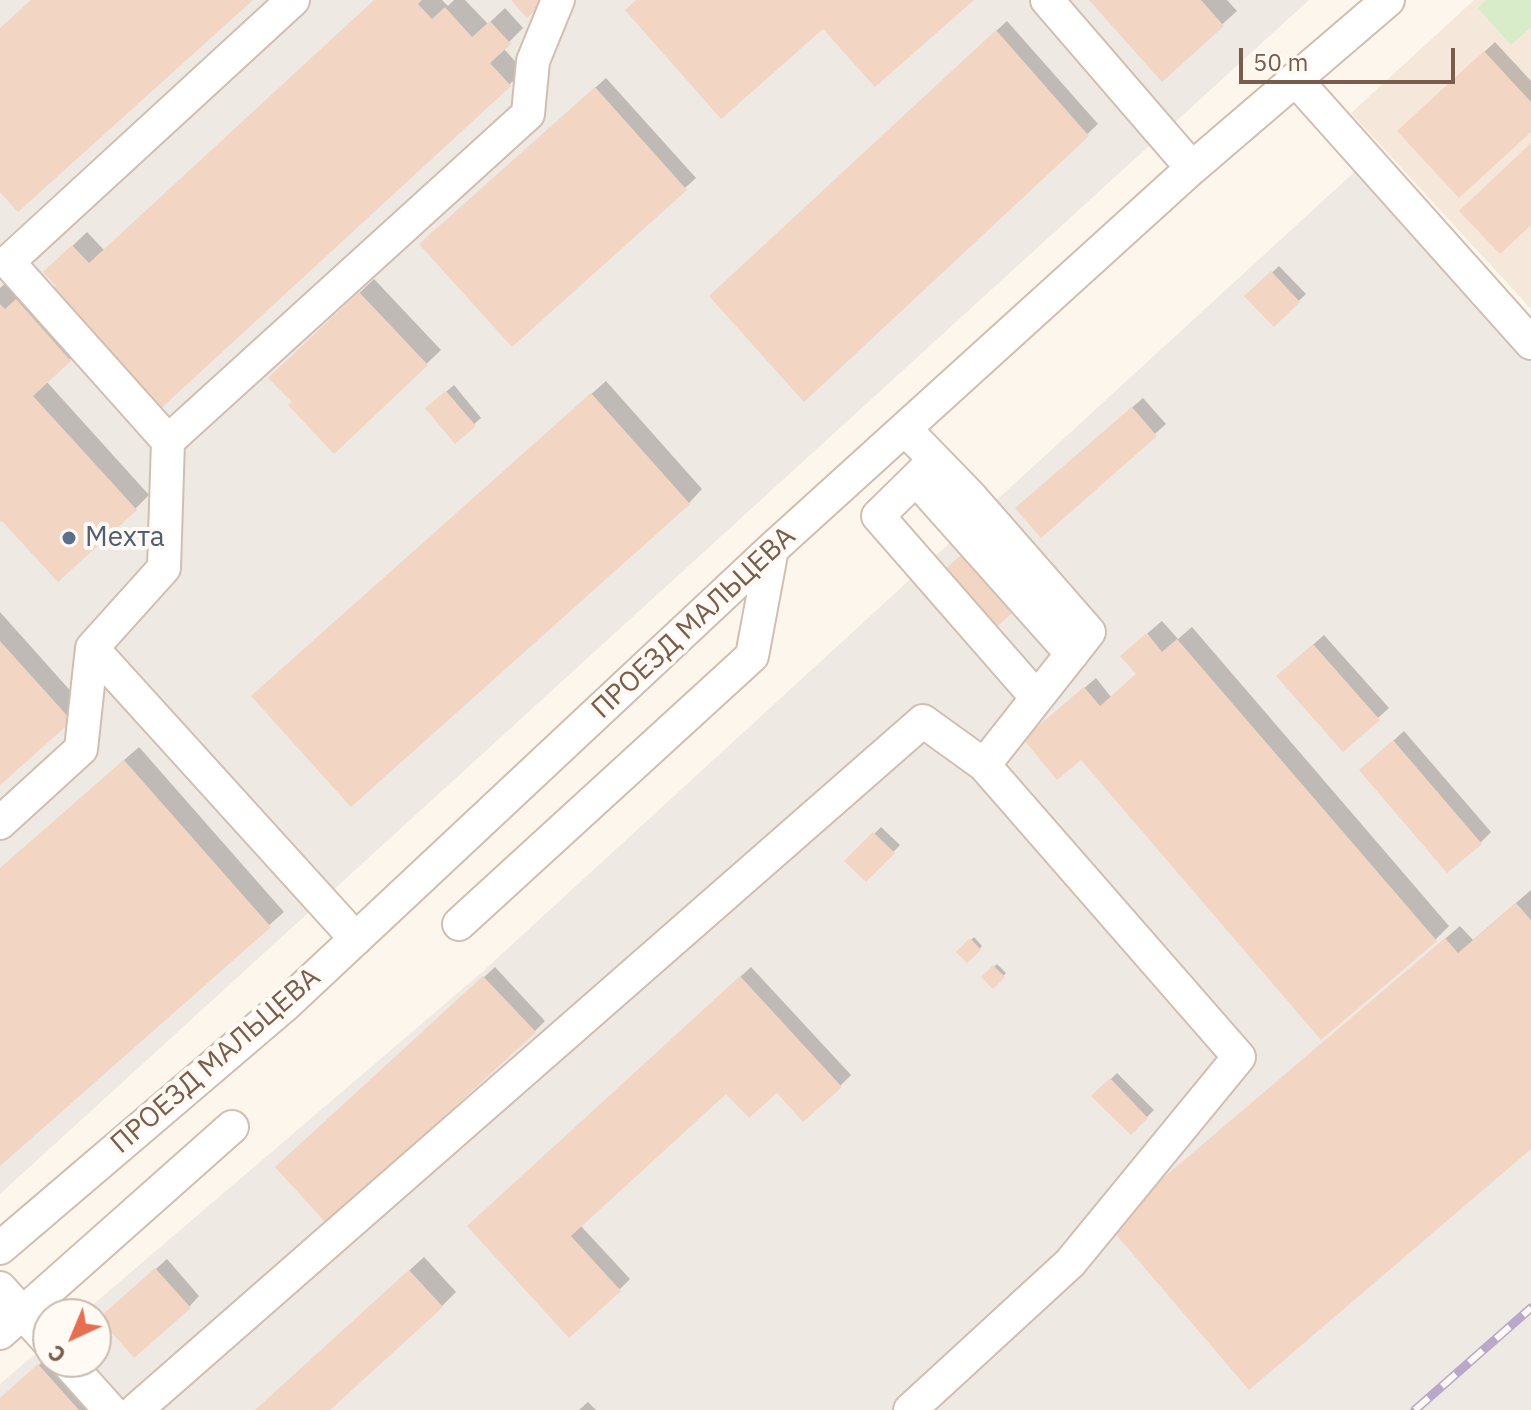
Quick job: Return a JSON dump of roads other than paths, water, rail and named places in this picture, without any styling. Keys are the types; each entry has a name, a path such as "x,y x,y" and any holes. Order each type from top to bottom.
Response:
{"street":[{"path":"0,823 81,749 92,648 164,568 168,441 8,262 293,0"},
{"path":"168,441 528,114 533,61 558,0"},
{"path":"1047,0 1192,168"},
{"name":"ПРОЕЗД МАЛЬЦЕВА","path":"0,1248 285,1005 772,549 1192,168 1383,2"},
{"path":"1295,79 1531,343"},
{"path":"905,429 926,470 971,497 1089,632 984,765"},
{"path":"926,470 878,516 1037,698"},
{"path":"459,924 752,656 772,549"},
{"path":"92,648 356,939"},
{"path":"136,1410 923,721 984,765 1239,1057 1070,1263 910,1410"},
{"path":"11,1323 232,1127"},
{"path":"0,1288 11,1323 32,1333"},
{"path":"81,1378 110,1410"}],"railway":[{"path":"1415,1410 1531,1308"}],"place":[{"name":"Мехта","path":"69,538"}]}
